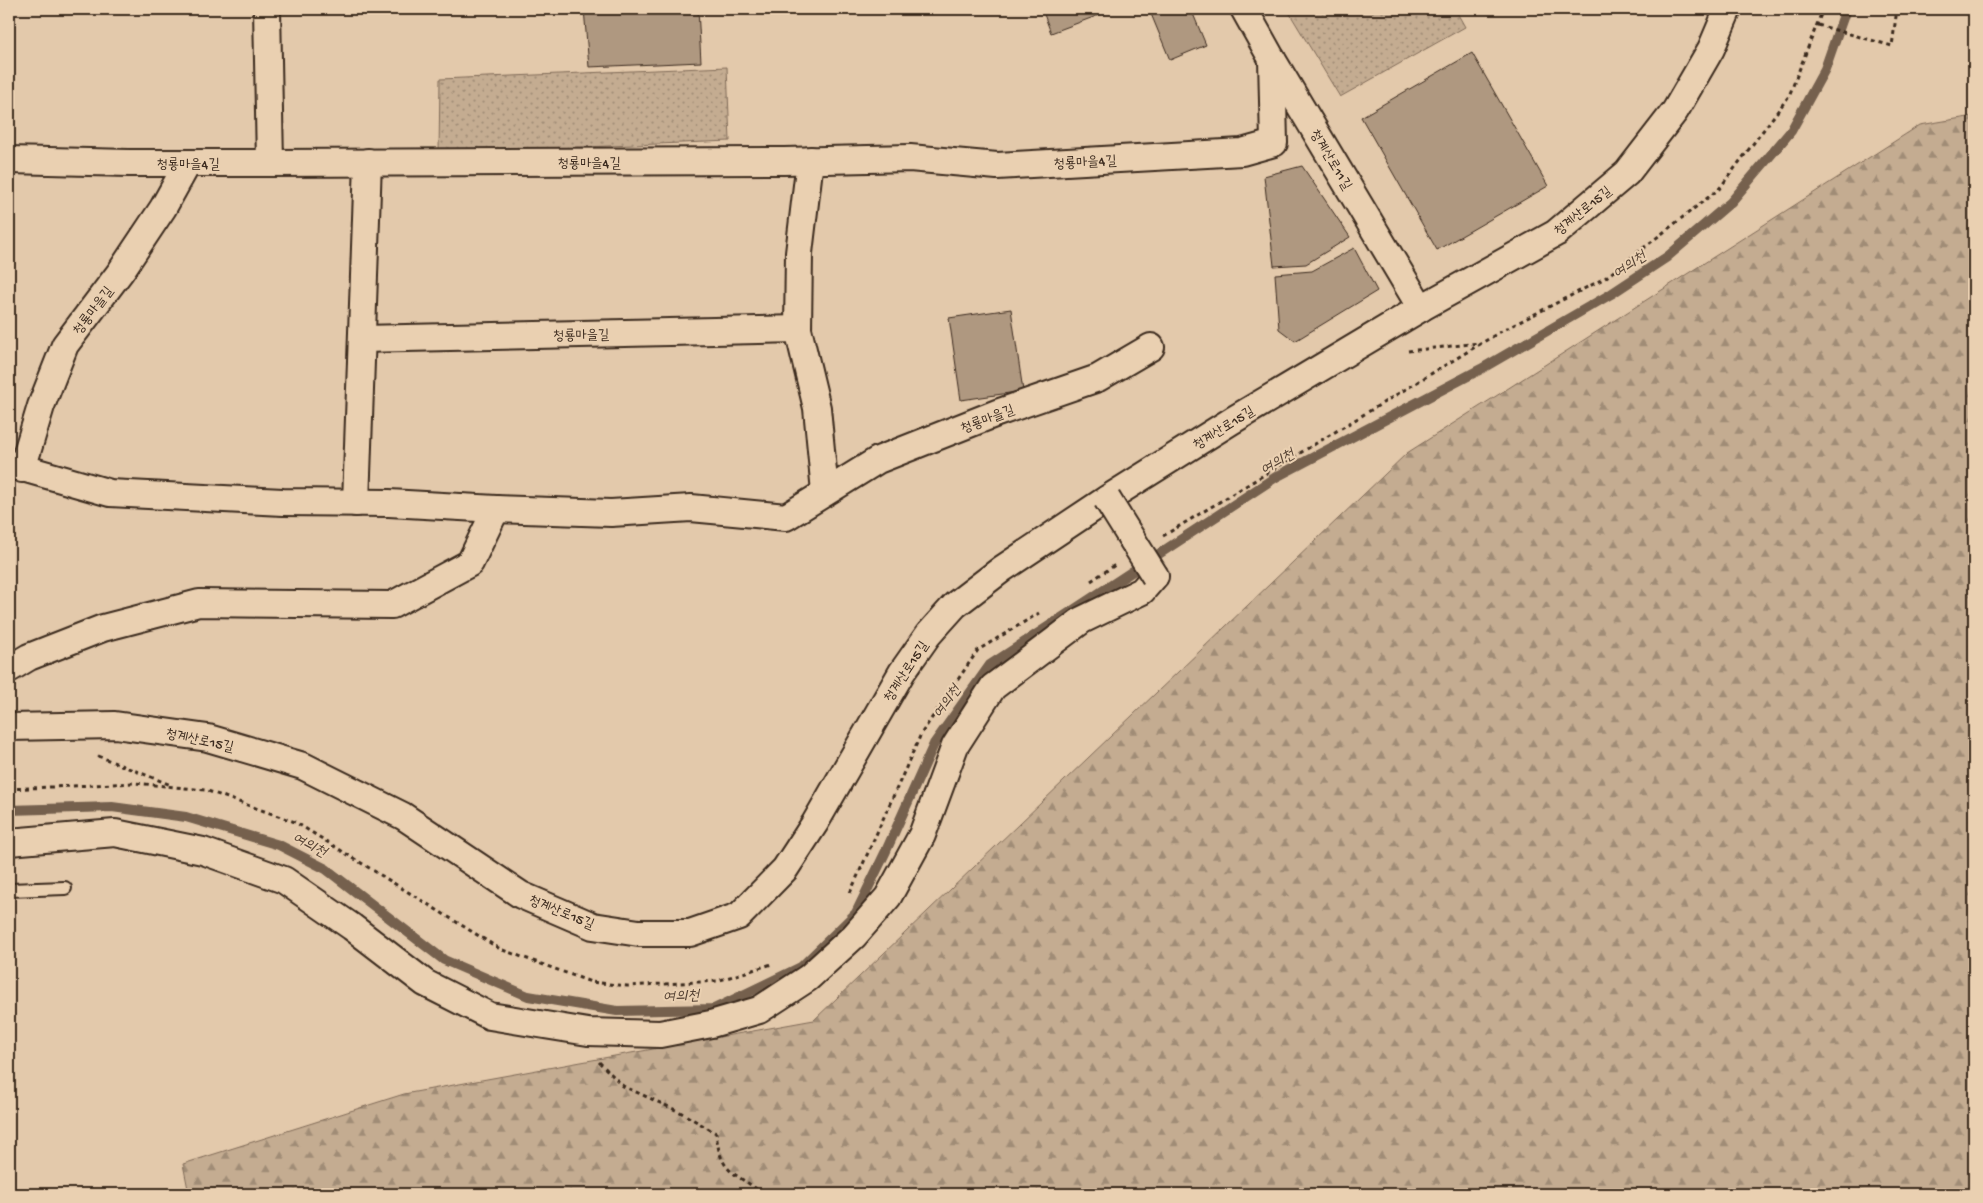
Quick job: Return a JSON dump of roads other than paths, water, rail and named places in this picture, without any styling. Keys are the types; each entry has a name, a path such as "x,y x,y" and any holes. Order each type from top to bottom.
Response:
{"street":[{"path":"267,9 270,163"},
{"name":"청계산로11길","path":"1244,9 1421,308"},
{"name":"청계산로15길","path":"9,727 115,725 208,738 295,764 403,816 521,895 593,926 639,933 690,932 739,916 785,869 815,823 902,672 928,636 955,605 1002,569 1107,499 1233,420 1421,308 1556,233 1627,173 1675,111 1712,49 1728,9"},
{"name":"청룡마을4길","path":"9,160 270,163 910,158 997,166 1242,152 1274,143 1272,59"},
{"path":"810,160 799,253 798,329 817,408 825,492"},
{"path":"356,503 368,162"},
{"name":"청룡마을길","path":"188,163 163,208 121,271 65,345 16,467 110,493 283,502 611,513 691,508 786,517 878,460 997,413 1098,378 1151,347"},
{"name":"청룡마을길","path":"362,340 798,329"},
{"path":"9,842 115,833 203,851 284,880 352,927 425,983 490,1016 588,1032 660,1034 712,1024 759,1010 808,978 854,936 888,897 922,835 955,746 993,687 1082,620 1142,591 1155,576 1107,499"},
{"path":"9,669 29,657 102,628 199,603 392,605 470,563 496,509"}],"lane":[{"path":"9,890 65,888"}],"waterway":[{"name":"여의천","path":"9,810 112,807 186,817 279,845 326,869 444,960 528,996 617,1011 714,1009 801,967 856,913 934,744 990,665 1276,477 1481,369 1611,294 1667,257 1731,202 1791,131 1825,69 1846,9"}]}
